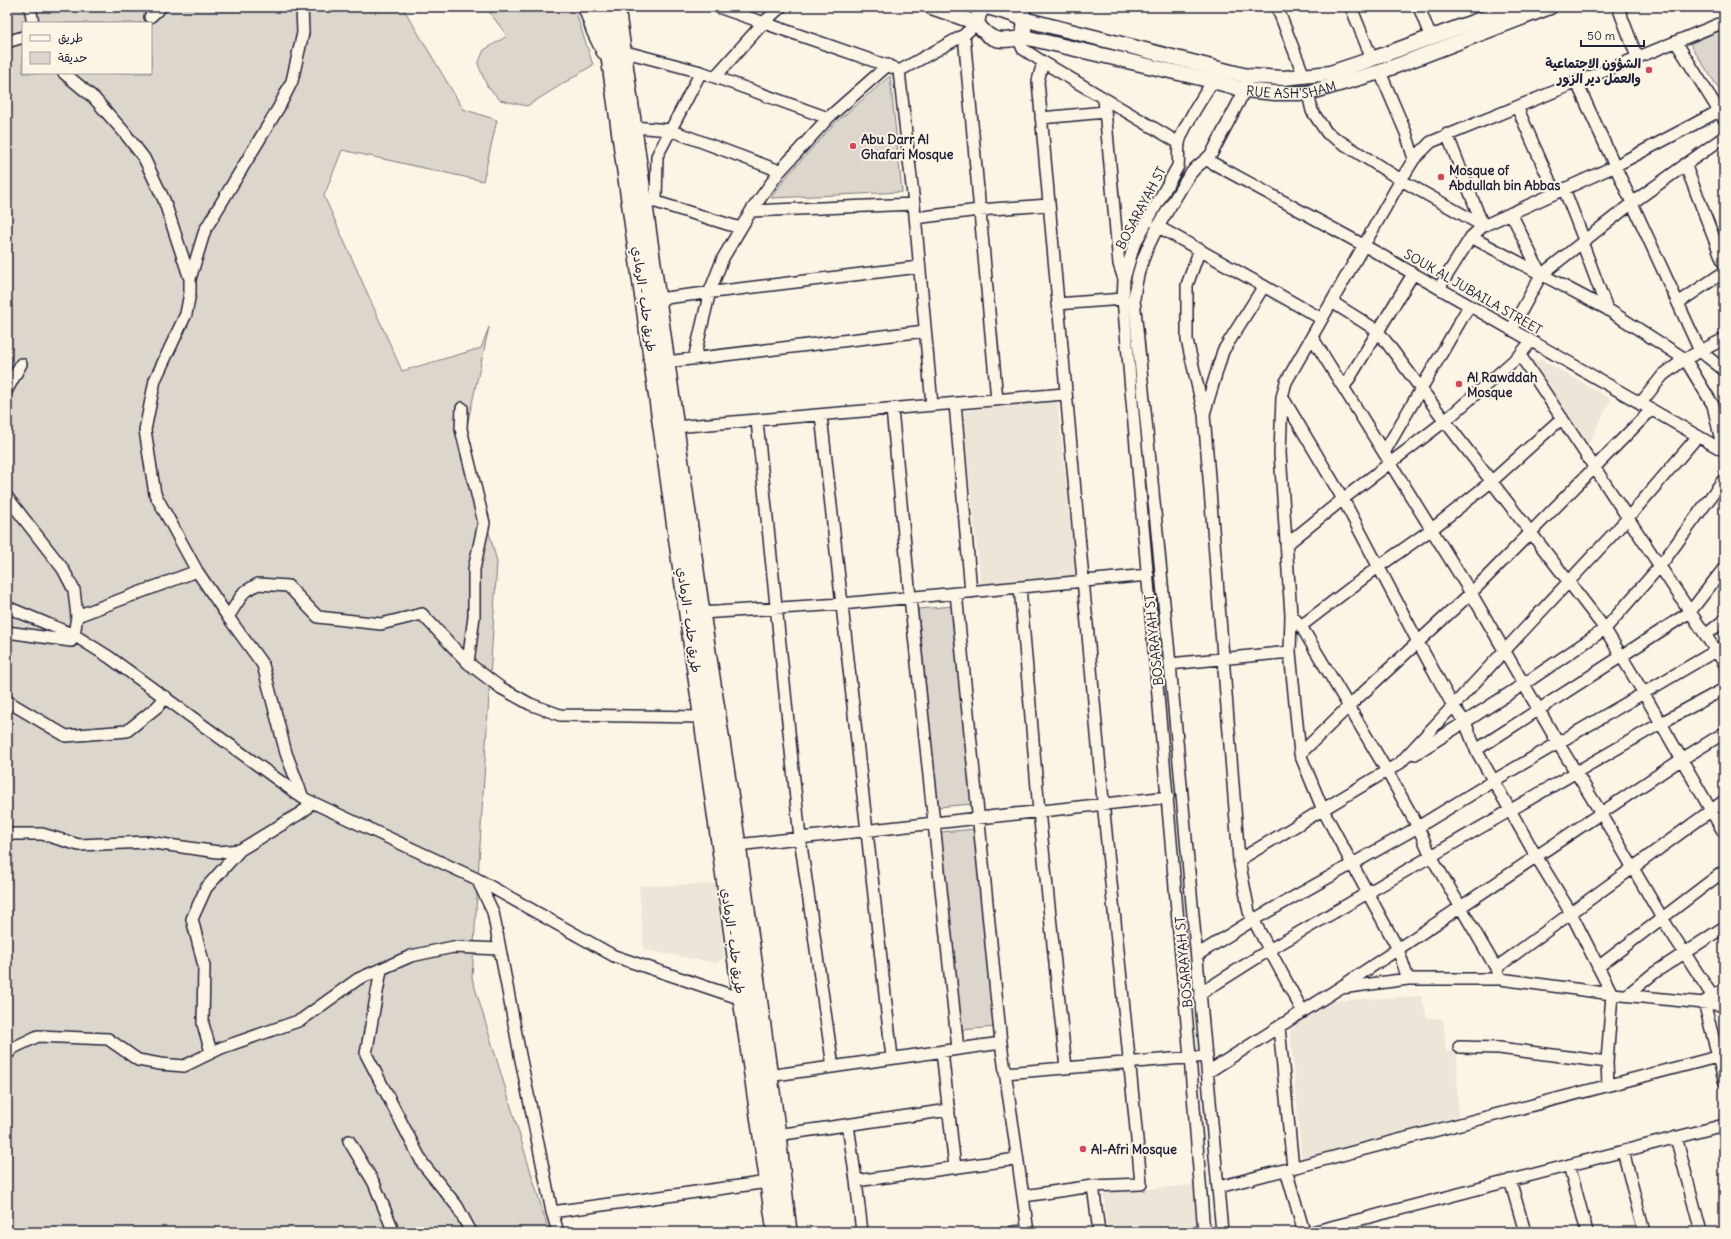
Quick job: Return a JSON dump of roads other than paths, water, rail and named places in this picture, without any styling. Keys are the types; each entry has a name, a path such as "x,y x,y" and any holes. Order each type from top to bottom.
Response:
{"highway":[{"path":"587,7 594,30 617,57"},
{"name":"طريق حلب - الرمادي","path":"603,7 617,57 650,202 657,299 674,427 700,613 737,845 777,1135 788,1232"},
{"name":"طريق حلب - الرمادي","path":"616,7 617,57 702,717 776,1232"}],"main road":[{"path":"931,7 977,23 979,14 984,7"},
{"name":"RUE ASH'SHAM","path":"987,7 1019,12 1247,76 1284,78 1330,73 1514,7"},
{"name":"RUE ASH'SHAM","path":"977,23 987,34 1000,40 1006,41 1021,37 1246,90 1275,93 1308,93 1380,72 1550,7"},
{"path":"1019,12 1025,25 1021,37"}],"street":[{"path":"30,7 33,22"},
{"path":"150,17 161,7"},
{"path":"211,1052 204,1024 204,966 192,919 206,888 240,850 300,814 306,809 306,800 286,753 263,664 228,617 197,571 155,494 145,430 155,380 186,314 190,293 190,279 205,230 279,107 292,81 303,33 302,7"},
{"path":"718,7 899,71"},
{"path":"715,77 764,22 781,7"},
{"path":"1351,7 1372,59"},
{"path":"1419,7 1431,38"},
{"path":"1618,7 1637,58"},
{"path":"1275,8 1304,76"},
{"path":"1408,979 1398,949 1323,810 1300,754 1290,652 1291,615 1280,453 1282,396 1286,382 1414,159 1431,142 1447,134 1517,107 1724,22"},
{"path":"899,71 964,35 977,23"},
{"path":"964,35 997,400"},
{"path":"7,42 22,37"},
{"path":"1021,37 1023,49 1179,144"},
{"path":"1439,288 1471,237 1483,226 1615,166 1721,115 1676,42"},
{"path":"617,57 701,72 828,118"},
{"path":"1024,1196 1093,1186 1141,1184 1064,394 1038,81 1043,62"},
{"path":"694,359 710,291 723,258 751,211 780,171 828,118 888,66"},
{"name":"BOSARAYAH ST","path":"1204,1232 1168,797 1123,299 1124,279 1134,245 1178,166 1180,155 1179,144 1182,133 1221,68"},
{"path":"899,71 914,204 932,405"},
{"path":"701,72 657,156 650,202 740,228"},
{"path":"1380,72 1406,133 1414,159"},
{"path":"65,74 94,98 124,132 144,158 164,200 190,279"},
{"name":"BOSARAYAH ST","path":"1222,1232 1207,1056 1134,299 1137,275 1157,226 1192,172 1203,162 1246,90 1247,76"},
{"path":"1576,82 1700,352 1724,370"},
{"path":"1308,93 1312,111 1327,134 1402,180 1483,226"},
{"path":"1104,99 1119,264 1124,279"},
{"path":"1517,107 1583,241 1607,309"},
{"path":"1041,118 1105,112"},
{"path":"633,127 670,130 780,171"},
{"path":"1447,134 1483,226"},
{"path":"1511,330 1541,275 1632,203 1724,137"},
{"name":"SOUK AL JUBAILA STREET","path":"1180,155 1203,162 1364,246 1723,450"},
{"path":"1685,164 1724,264"},
{"path":"751,211 914,204"},
{"path":"915,218 979,210 1048,205"},
{"path":"1511,213 1541,275"},
{"path":"1157,226 1322,319"},
{"path":"1471,237 1607,309 1685,359 1713,405 1723,450"},
{"path":"1200,249 1187,285 1187,340 1204,414 1240,860 1249,912 1303,1012"},
{"path":"657,299 710,291 919,267"},
{"path":"1678,303 1724,272"},
{"path":"1344,387 1413,274"},
{"path":"1204,414 1223,351 1264,286"},
{"path":"1057,304 1123,299"},
{"path":"1332,302 1378,331 1445,421 1605,629 1724,833"},
{"path":"1384,451 1469,306"},
{"path":"666,362 925,331"},
{"path":"1312,337 1471,593 1558,743 1601,813 1662,918 1684,952 1709,1000 1717,1056 1724,1080"},
{"path":"1640,404 1663,375 1685,359 1724,339"},
{"path":"1286,545 1343,499 1445,421 1520,355 1531,341"},
{"path":"1520,355 1627,519 1690,612 1706,635 1720,649 1724,663"},
{"path":"7,390 21,364"},
{"path":"674,427 1064,394"},
{"path":"1282,396 1343,499 1453,706 1465,722 1476,750 1536,856 1571,913 1612,994 1608,1085"},
{"path":"955,403 971,592"},
{"path":"462,408 461,428 484,523 474,569 474,616 468,663"},
{"path":"892,409 933,823 958,1049"},
{"path":"1300,754 1348,706 1471,593 1651,410"},
{"path":"821,415 892,1058"},
{"path":"1301,626 1378,567 1432,529 1492,481 1562,418"},
{"path":"757,421 800,838 833,1067"},
{"path":"1400,763 1627,519 1698,436"},
{"path":"1240,860 1465,722 1605,629 1660,566 1724,479"},
{"path":"7,497 63,568 74,590 76,616 74,635 71,641 7,632"},
{"path":"1476,750 1690,612 1724,568"},
{"path":"76,616 197,571"},
{"path":"700,613 841,604 1148,575"},
{"path":"228,617 244,592 258,584 288,586 318,617 381,624 422,614 468,663 501,688 530,704 560,715 702,717"},
{"path":"1020,587 1039,811 1066,1068"},
{"path":"956,593 1001,1043 1028,1231 1013,1232"},
{"path":"7,607 74,635 109,657 306,800 477,879 614,956 742,999"},
{"path":"1291,615 1301,626 1387,771 1418,826 1431,856 1496,968 1500,979"},
{"path":"1706,635 1724,620"},
{"path":"1197,954 1351,863 1418,826 1643,692 1720,649"},
{"path":"1170,664 1290,652"},
{"path":"1201,993 1269,950 1661,723 1724,689"},
{"path":"7,701 66,736 127,731 157,707 166,697"},
{"path":"1208,1072 1303,1012 1682,759 1724,733"},
{"path":"737,845 1168,797"},
{"path":"1496,968 1724,801"},
{"path":"7,834 42,834 79,846 147,842 218,852 240,850"},
{"path":"1598,966 1724,871"},
{"path":"477,879 493,912 520,1055 552,1212 558,1232"},
{"path":"1627,995 1654,973 1724,927"},
{"path":"7,1055 13,1048 38,1036 108,1039 138,1060 184,1066 221,1048 301,1020 358,979 411,956 453,948 500,949"},
{"path":"381,970 366,1054 423,1164 457,1206 471,1232"},
{"path":"1338,989 1408,979 1500,979 1612,994 1709,1000 1724,1005"},
{"path":"1709,1000 1724,989"},
{"path":"1279,1027 1290,1169 1304,1232"},
{"path":"768,1076 1001,1043"},
{"path":"1459,1047 1499,1048 1608,1062"},
{"path":"942,1051 955,1168"},
{"path":"1005,1073 1207,1056"},
{"path":"1219,1187 1717,1056"},
{"path":"777,1135 949,1110"},
{"path":"848,1125 862,1232"},
{"path":"1312,1232 1724,1125"},
{"path":"1676,1137 1701,1232"},
{"path":"349,1141 374,1183 391,1225 392,1232"},
{"path":"1623,1151 1644,1232"},
{"path":"856,1181 1017,1159"},
{"path":"1570,1165 1587,1232"},
{"path":"1510,1180 1525,1232"},
{"path":"552,1212 768,1182"},
{"path":"1093,1186 1099,1232"}],"place":[{"name":"الشؤون الاجتماعية والعمل دير الزور","path":"1649,70"},
{"name":"Abu Darr Al Ghafari Mosque","path":"853,146"},
{"name":"Mosque of Abdullah bin Abbas","path":"1441,177"},
{"name":"Al Rawddah Mosque","path":"1459,384"},
{"name":"Al-Afri Mosque","path":"1083,1149"}]}
